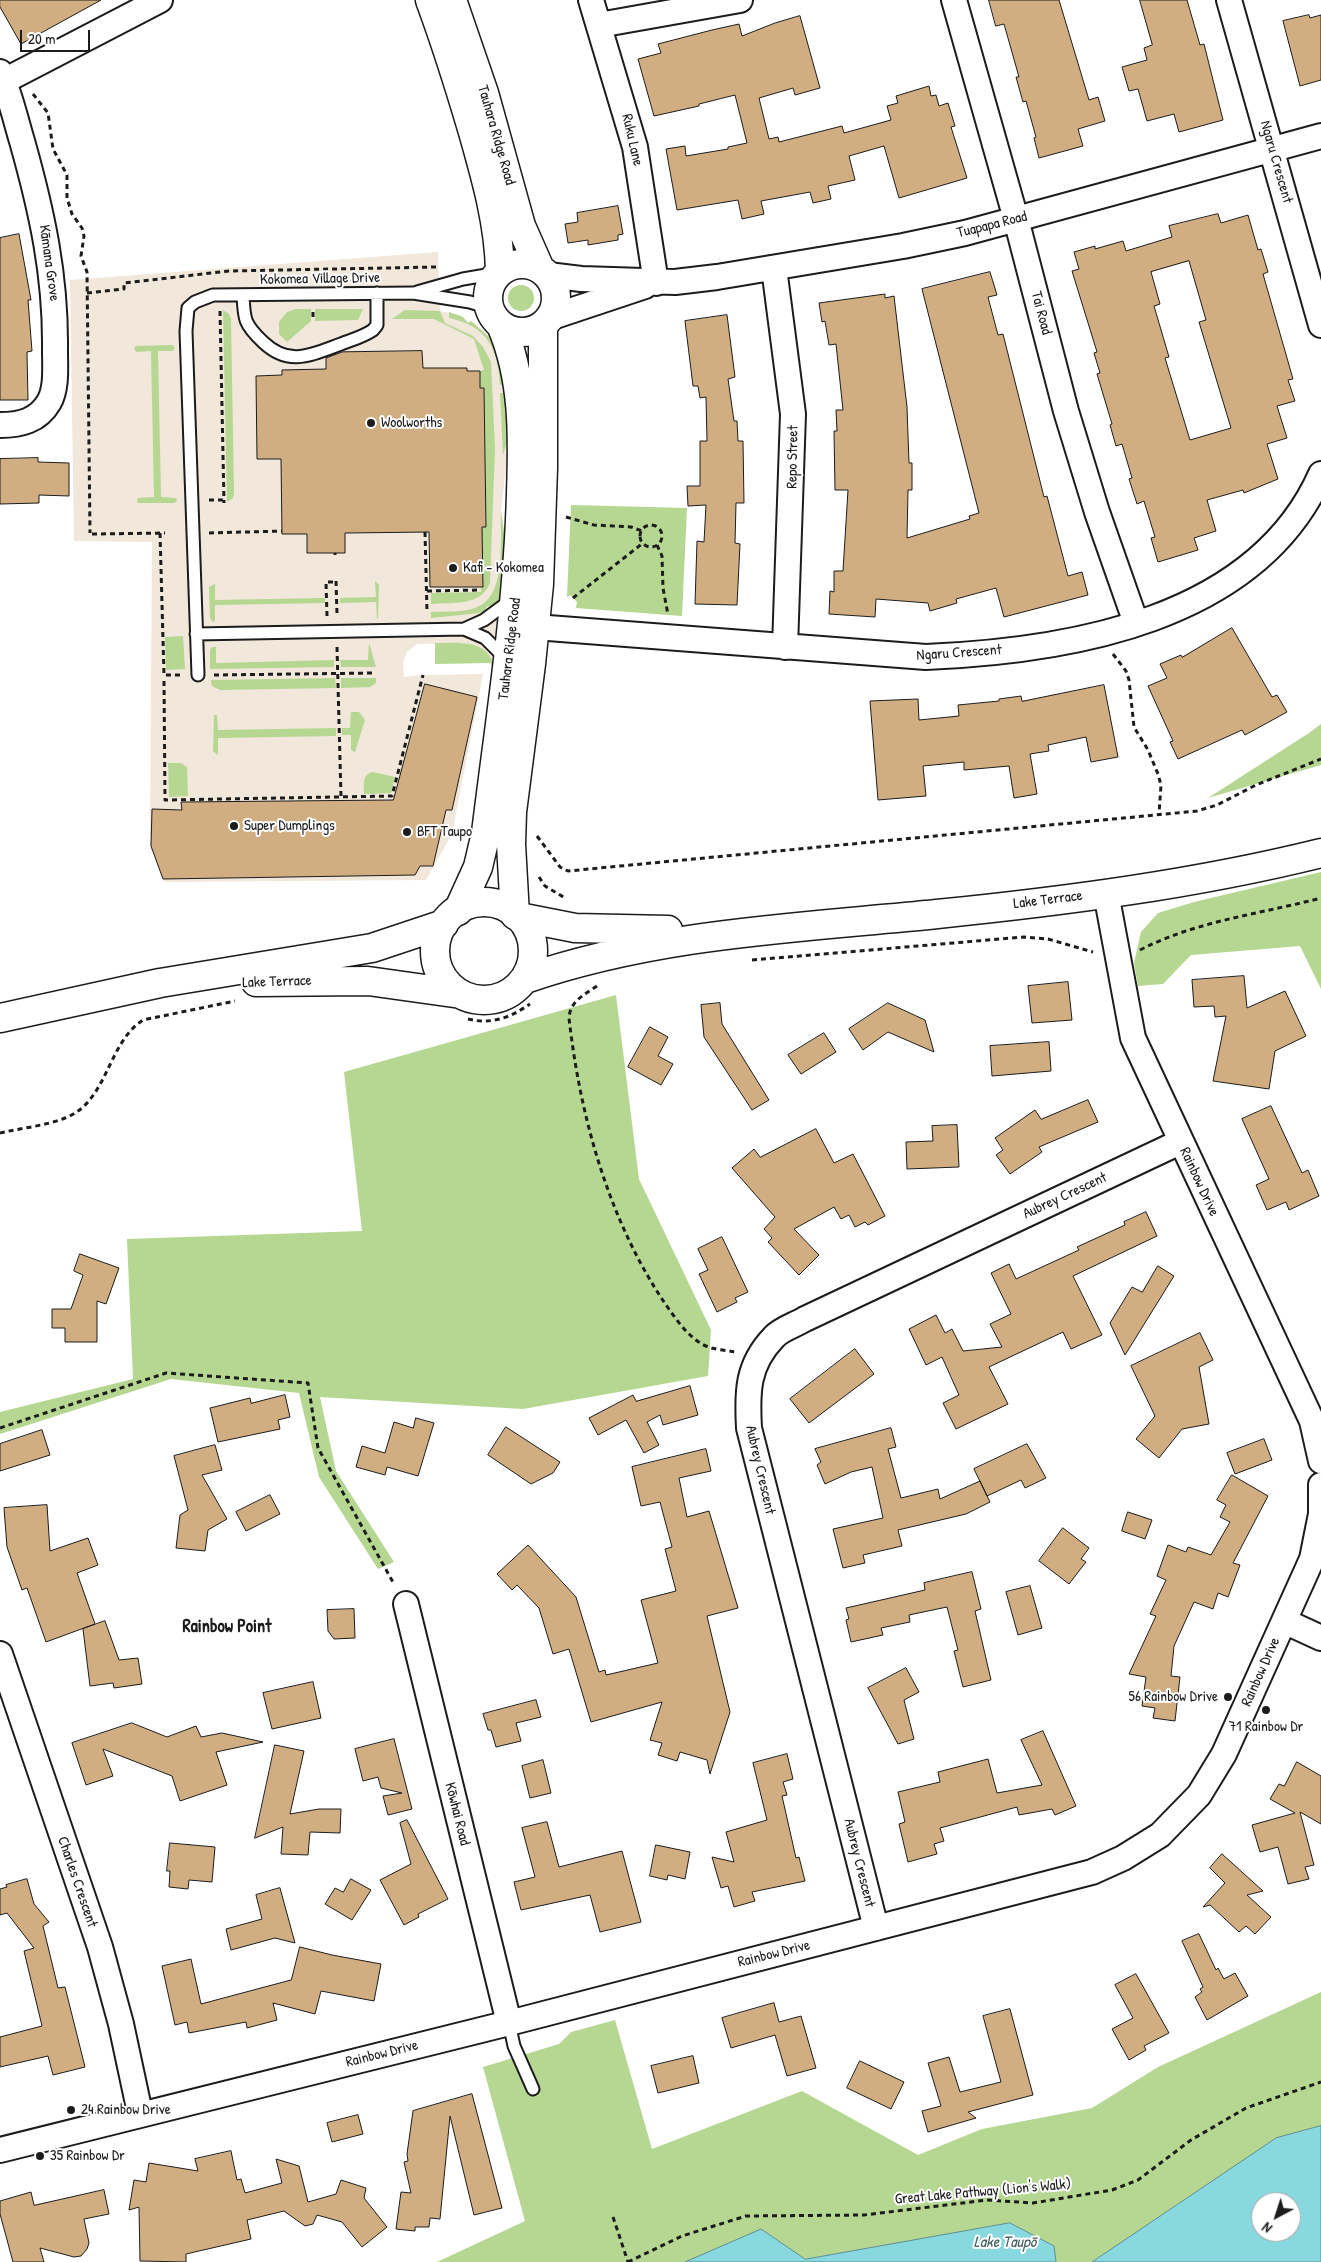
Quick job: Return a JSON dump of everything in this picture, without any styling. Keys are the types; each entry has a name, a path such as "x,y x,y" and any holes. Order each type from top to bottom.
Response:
{"main road":[{"name":"Tauhara Ridge Road","path":"430,0 466,110 486,180 498,236 499,272 489,288 495,316 515,362 520,401 522,475 517,594 483,851 473,881 451,917"},
{"name":"Tauhara Ridge Road","path":"452,0 484,93 521,226 555,290 556,299 546,321 543,505 535,627 512,812 511,844 517,916"},
{"path":"499,272 518,263 528,264 544,272"},
{"path":"495,316 509,329 526,332 546,321"},
{"name":"Lake Terrace","path":"525,979 626,950 772,929 937,914 1106,893 1282,862 1321,853"},
{"path":"488,902 504,907 517,916 530,935 532,942 531,965 525,979 514,990 500,998 485,1000 461,994 445,980 436,958 438,937 451,917 474,904 488,902"},
{"name":"Lake Terrace","path":"517,916 540,923 582,928 772,929"},
{"name":"Lake Terrace","path":"0,1018 93,999 160,982 372,948 394,942 451,917"},
{"name":"Lake Terrace","path":"93,999 220,985 316,980 377,982 461,994"}],"street":[{"path":"2,76 160,0"},
{"name":"Ruku Lane","path":"591,0 635,147 656,283"},
{"path":"599,25 740,0"},
{"name":"Tai Road","path":"954,0 1016,219 1076,444 1136,623"},
{"name":"Ngaru Crescent","path":"1230,0 1321,325"},
{"name":"Kāmana Grove","path":"0,425 25,423 40,414 50,401 54,387 56,315 48,245 40,208 2,76"},
{"name":"Tuapapa Road","path":"544,272 566,279 656,283 697,280 774,268 932,240 1321,136"},
{"name":"Repo Street","path":"774,268 793,414 785,647"},
{"name":"Tuapapa Road","path":"546,321 656,283"},
{"name":"Ngaru Crescent","path":"535,627 898,656 959,655 1040,646 1136,623 1182,607 1235,577 1281,535 1312,493 1321,474"},
{"name":"Rainbow Drive","path":"1106,893 1133,1038 1312,1421 1321,1461"},
{"name":"Aubrey Crescent","path":"876,1928 749,1428 747,1395 752,1367 775,1336 805,1319 1180,1142"},
{"name":"Rainbow Drive","path":"0,2150 509,2023 1092,1872 1123,1858 1160,1835 1199,1795 1224,1754 1312,1559 1321,1514 1321,1485"},
{"name":"Kōwhai Road","path":"406,1604 509,2023"},
{"path":"1284,1620 1321,1638"},
{"name":"Charles Crescent","path":"0,1654 100,1947 121,2024 140,2114"}],"lane":[{"path":"413,293 463,279 499,272"},
{"path":"413,293 470,302 495,316"},
{"name":"Kokomea Village Drive","path":"198,675 186,314 191,305 199,300 213,296 227,295 413,293"},
{"path":"243,295 244,320 259,338 277,353 299,357 314,354 373,330 377,325 377,294"},
{"path":"196,634 464,629 484,620 517,594"},
{"path":"464,629 490,642 509,664"},
{"path":"509,2023 514,2046 533,2088"}],"path":[{"path":"87,293 124,289 124,283 229,270 442,267"},
{"path":"200,500 223,501 220,309"},
{"path":"566,516 594,525 631,527 642,531"},
{"path":"649,526 658,528 662,538 657,545 648,546 643,543 640,538 642,531 649,526"},
{"path":"208,533 225,531 282,531"},
{"path":"426,532 427,618"},
{"path":"160,533 164,675 185,675"},
{"path":"92,534 165,533"},
{"path":"573,598 643,543"},
{"path":"657,545 662,556 663,588 670,618"},
{"path":"336,581 337,619 327,618 326,582 336,581"},
{"path":"427,590 480,590"},
{"path":"337,644 341,797"},
{"path":"1110,650 1126,671 1132,690 1134,727 1148,750 1158,774 1161,785 1159,814"},
{"path":"210,675 376,673"},
{"path":"164,681 164,800 392,796 423,675"},
{"path":"529,833 540,839 560,867 568,871 1206,809 1256,785 1321,759"},
{"path":"534,870 545,886 567,900"},
{"path":"748,960 1024,937 1067,944 1118,962 1184,930 1321,898"},
{"path":"601,982 575,1002 570,1009 569,1018 592,1136 624,1234 648,1278 690,1334 705,1346 737,1352 757,1361"},
{"path":"0,1133 65,1118 79,1109 101,1083 120,1043 131,1028 143,1020 235,1001"},
{"path":"0,1428 166,1373 308,1383 318,1448 406,1604"},
{"name":"Great Lake Pathway (Lion's Walk)","path":"628,2262 682,2236 746,2216 864,2215 987,2200 1033,2202 1112,2190 1138,2180 1191,2140 1246,2108 1321,2082"},
{"path":"614,2217 628,2262"}],"shaded area":[{"path":"438,252 440,311 460,315 468,323 471,321 477,325 488,335 500,351 510,432 501,512 508,558 503,595 500,599 494,666 466,643 417,644 407,652 403,662 404,677 483,674 452,834 426,880 164,882 150,846 152,542 74,541 70,280"}],"green space":[{"path":"521,285 530,289 534,298 530,307 521,311 512,307 508,298 512,289"},
{"path":"296,309 311,309 311,321 287,342 279,334 279,322 287,312"},
{"path":"315,309 363,309 358,320 315,321"},
{"path":"223,310 229,314 231,319 234,493 233,498 227,502"},
{"path":"405,310 440,311 445,323 473,336 483,347 491,362 495,449 490,583 480,596 465,602 431,604 431,593 481,592 479,527 486,527 484,388 480,388 480,371 484,370 474,339 434,319 392,319"},
{"path":"449,312 463,317 468,323 471,321 492,340 509,385 500,385 497,360 488,341 473,327 449,318"},
{"path":"172,345 175,347 173,351 158,351 161,497 176,498 177,501 174,503 139,503 137,502 138,498 154,497 151,351 136,352 134,348 136,346"},
{"path":"500,393 509,393 510,432 503,455"},
{"path":"571,505 687,508 682,616 576,608 577,602 570,595 567,597"},
{"path":"501,512 508,558 503,595 492,607 487,606 485,611 479,613 431,618 431,612 472,609 487,601 498,579 501,551"},
{"path":"375,581 379,585 377,619 376,602 340,603 340,598 376,597"},
{"path":"215,584 215,600 325,598 325,603 215,605 215,621 213,622 210,618 209,587"},
{"path":"183,636 185,669 166,670 165,637"},
{"path":"369,643 376,667 341,667 340,660 368,660"},
{"path":"435,643 461,643 478,646 490,657 494,666 495,680 490,680 492,666 490,663 435,664"},
{"path":"212,647 216,647 216,663 334,660 334,667 210,669 210,650"},
{"path":"335,678 336,688 220,690 212,686 211,680"},
{"path":"341,678 376,678 376,683 370,687 341,688"},
{"path":"351,712 359,712 365,720 355,752 351,750 351,735 342,735 342,728 350,728"},
{"path":"214,715 217,715 218,730 336,728 336,736 218,738 218,755 213,751"},
{"path":"1321,724 1321,765 1208,798 1309,733"},
{"path":"168,763 181,763 187,767 188,796 169,797"},
{"path":"373,772 395,777 391,793 364,794 365,777"},
{"path":"1321,872 1321,989 1300,946 1191,955 1163,984 1138,986 1134,963 1141,932 1158,913 1194,902"},
{"path":"616,995 639,1179 711,1330 708,1376 523,1409 320,1397 336,1471 394,1562 378,1569 319,1477 299,1393 171,1379 0,1434 0,1412 133,1379 127,1239 362,1231 344,1072"},
{"path":"1321,1992 1321,2126 1276,2138 1092,2262 1056,2262 1054,2246 1010,2223 805,2259 761,2229 685,2262 437,2262 525,2221 483,2067 559,2044 571,2032 615,2020 652,2149 802,2091 918,2155 982,2129 1092,2108 1158,2067"}],"water":[{"path":"1321,2126 1321,2262 1092,2262 1276,2138"},
{"name":"Lake Taupō","path":"1010,2223 1054,2246 1056,2262 685,2262 761,2229 805,2259"}],"building":[{"path":"0,0 101,0 21,44 0,7"},
{"path":"989,0 1059,0 1089,100 1098,97 1105,121 1078,129 1083,146 1039,158 1034,138 1036,137 1026,101 1023,102 1016,77 1019,77 1004,24 996,26"},
{"path":"1140,0 1187,0 1200,45 1204,44 1223,120 1179,132 1174,114 1147,121 1138,89 1129,91 1122,67 1147,60 1144,48 1152,45"},
{"path":"1309,15 1310,18 1321,15 1321,80 1300,86 1283,21"},
{"path":"800,16 820,88 795,95 793,88 759,98 769,139 778,137 779,142 842,126 844,133 891,120 887,106 898,103 896,96 929,86 931,96 936,95 939,106 948,103 955,126 951,127 967,178 899,198 884,146 849,156 855,180 828,186 831,199 813,203 810,192 761,201 764,214 742,219 738,200 677,210 666,149 685,146 686,156 728,149 728,147 747,143 735,95 699,104 699,106 654,116 638,59 661,53 658,44 739,24 742,36 775,23"},
{"path":"618,206 623,234 618,235 618,240 588,245 588,240 568,243 565,224 578,222 577,213"},
{"path":"1218,214 1221,223 1248,215 1258,250 1261,249 1268,272 1263,274 1293,379 1288,380 1295,401 1277,406 1287,438 1267,444 1278,479 1244,493 1243,490 1207,500 1216,531 1194,538 1198,550 1158,562 1151,538 1155,537 1144,501 1137,504 1129,479 1132,478 1122,444 1116,446 1110,425 1112,424 1097,374 1100,373 1094,353 1097,352 1072,271 1079,269 1074,252 1095,246 1095,249 1123,241 1126,251 1172,237 1169,226","holes":["1189,261 1206,320 1199,322 1231,428 1190,440 1165,358 1169,357 1154,306 1160,304 1151,272"]},
{"path":"19,234 31,300 28,300 32,351 27,352 28,400 0,400 0,238"},
{"path":"990,272 997,295 988,297 998,335 1003,334 1044,497 1047,496 1068,576 1082,572 1088,595 1004,617 996,588 956,599 957,603 930,611 928,603 876,599 875,617 829,614 830,591 834,592 834,571 843,571 848,490 835,490 834,431 837,431 836,410 843,410 836,344 829,345 825,321 822,322 819,303 885,294 885,298 894,296 907,407 909,463 912,463 912,490 908,490 907,538 970,519 969,516 979,513 922,289"},
{"path":"727,315 735,377 728,379 734,421 737,421 738,441 743,441 744,503 736,503 735,543 740,544 737,605 695,604 697,541 704,542 706,505 688,506 687,486 700,486 700,441 707,441 706,397 700,398 698,386 693,386 685,321"},
{"name":"Woolworths","path":"422,351 423,368 467,368 467,371 480,371 480,388 484,388 486,527 482,527 483,587 430,587 429,532 345,533 345,553 307,553 307,534 282,534 281,459 257,459 256,376 282,375 282,370 326,369 326,358 342,352"},
{"path":"38,458 38,462 69,463 69,496 39,495 39,503 0,504 0,459"},
{"path":"1232,628 1272,697 1277,695 1287,712 1245,735 1242,730 1178,759 1170,742 1173,741 1148,686 1167,678 1160,664 1181,655 1182,657"},
{"path":"425,684 477,697 452,810 446,810 433,866 420,866 415,875 163,879 151,846 152,809 182,810 181,802 393,800"},
{"path":"1104,685 1118,757 1091,762 1086,737 1048,745 1049,751 1030,754 1037,794 1014,798 1009,766 964,770 964,762 923,766 926,796 878,800 870,701 918,699 919,720 959,716 958,705 999,701 999,699 1021,696 1022,701"},
{"path":"1244,976 1247,1008 1285,991 1306,1036 1275,1051 1269,1089 1213,1081 1226,1016 1215,1017 1214,1006 1194,1007 1192,980"},
{"path":"1068,982 1072,1020 1032,1023 1028,986"},
{"path":"720,1003 722,1024 769,1100 752,1110 704,1037 701,1005"},
{"path":"888,1003 925,1020 934,1052 888,1032 863,1050 849,1029"},
{"path":"650,1027 668,1037 658,1056 673,1064 661,1085 628,1067"},
{"path":"824,1033 836,1052 801,1074 788,1055"},
{"path":"1049,1042 1051,1071 992,1076 990,1046"},
{"path":"1088,1100 1098,1122 1039,1147 1042,1152 1010,1174 996,1155 1003,1150 995,1138 1035,1110 1041,1119"},
{"path":"1271,1106 1302,1173 1308,1170 1319,1196 1289,1210 1286,1202 1267,1210 1256,1185 1269,1179 1242,1119"},
{"path":"957,1125 959,1167 907,1169 906,1142 933,1141 932,1126"},
{"path":"816,1129 834,1163 853,1154 885,1216 868,1225 865,1222 855,1227 849,1215 841,1219 834,1207 794,1229 819,1255 799,1275 768,1242 772,1238 764,1229 775,1217 732,1168 754,1149 760,1157"},
{"path":"1146,1212 1157,1236 1073,1276 1102,1335 1071,1349 1063,1332 989,1367 1008,1404 956,1429 943,1403 959,1395 942,1357 926,1365 909,1329 936,1315 945,1333 952,1329 963,1351 1002,1347 990,1324 1011,1314 991,1273 1009,1264 1016,1279 1079,1250 1077,1247 1125,1225 1124,1222"},
{"path":"722,1237 748,1292 735,1298 737,1302 717,1312 699,1274 708,1270 698,1249"},
{"path":"80,1254 119,1268 106,1304 97,1301 97,1342 65,1342 65,1328 52,1328 52,1309 71,1309 83,1275 74,1271"},
{"path":"1158,1266 1174,1276 1125,1355 1110,1323 1132,1287 1142,1292"},
{"path":"1200,1333 1213,1360 1199,1367 1209,1424 1182,1429 1159,1458 1136,1439 1155,1416 1131,1366"},
{"path":"855,1349 874,1374 809,1423 790,1399"},
{"path":"690,1386 698,1415 663,1425 660,1415 647,1422 659,1445 644,1453 626,1420 598,1435 589,1418 633,1395 636,1401"},
{"path":"285,1395 290,1417 278,1420 280,1429 218,1442 210,1408 250,1398 251,1403"},
{"path":"416,1418 434,1423 418,1476 387,1467 385,1475 356,1467 362,1446 385,1453 394,1422 413,1428"},
{"path":"506,1427 560,1462 553,1473 531,1484 488,1455"},
{"path":"891,1428 896,1447 888,1449 901,1498 938,1489 940,1499 980,1481 990,1502 966,1514 898,1530 902,1546 863,1555 865,1563 843,1568 833,1529 883,1518 872,1467 851,1472 825,1484 817,1465 821,1462 815,1449"},
{"path":"42,1430 50,1455 0,1471 0,1444"},
{"path":"1264,1439 1272,1460 1235,1474 1227,1453"},
{"path":"1027,1444 1046,1478 1025,1488 1021,1480 987,1496 974,1469"},
{"path":"215,1445 222,1470 202,1475 227,1519 208,1530 205,1551 176,1548 180,1515 188,1510 174,1456"},
{"path":"706,1449 711,1471 679,1478 687,1517 709,1511 738,1608 707,1616 730,1712 710,1774 707,1760 680,1752 677,1761 658,1755 662,1743 650,1740 662,1702 591,1722 569,1649 553,1654 539,1608 517,1585 512,1590 497,1574 528,1545 576,1597 599,1672 605,1670 606,1675 658,1663 641,1600 676,1591 665,1549 672,1547 660,1502 641,1506 632,1467"},
{"path":"1232,1475 1268,1496 1233,1563 1240,1565 1228,1597 1218,1593 1213,1609 1194,1602 1174,1646 1171,1676 1180,1677 1175,1721 1153,1718 1155,1708 1142,1706 1146,1677 1129,1674 1156,1616 1150,1614 1166,1580 1157,1576 1168,1545 1186,1552 1188,1547 1211,1555 1230,1522 1220,1517 1226,1505 1217,1500"},
{"path":"270,1495 280,1514 246,1531 236,1512"},
{"path":"47,1505 50,1551 88,1538 98,1565 77,1573 95,1624 46,1642 27,1588 22,1590 7,1547 4,1508"},
{"path":"1128,1512 1152,1520 1145,1539 1122,1531"},
{"path":"1063,1528 1089,1548 1081,1559 1086,1562 1069,1584 1039,1561"},
{"path":"972,1572 981,1609 975,1611 991,1680 963,1687 954,1651 958,1650 947,1607 909,1615 910,1622 881,1628 883,1635 851,1642 846,1620 849,1619 846,1608 925,1590 924,1583"},
{"path":"1030,1586 1042,1628 1018,1635 1006,1592"},
{"path":"354,1609 355,1638 334,1639 328,1631 327,1610"},
{"path":"105,1621 119,1660 138,1658 142,1684 114,1688 113,1683 90,1686 83,1629"},
{"path":"906,1668 919,1692 904,1700 914,1739 898,1744 868,1688"},
{"path":"313,1682 321,1718 272,1729 263,1693"},
{"path":"536,1700 541,1717 516,1723 521,1741 496,1747 491,1730 488,1730 483,1714"},
{"path":"132,1723 167,1737 196,1726 201,1737 222,1733 263,1742 216,1752 227,1785 180,1801 172,1776 103,1749 113,1776 86,1785 72,1743"},
{"path":"1043,1731 1076,1806 1055,1815 1052,1809 1019,1815 1017,1807 940,1828 944,1841 934,1844 937,1854 908,1862 899,1824 905,1822 898,1792 940,1782 938,1772 988,1759 997,1793 1042,1785 1021,1740"},
{"path":"394,1739 412,1809 388,1815 383,1796 402,1793 381,1788 378,1777 363,1781 355,1749"},
{"path":"275,1745 304,1751 290,1814 319,1809 341,1809 340,1833 310,1832 308,1855 281,1854 283,1827 255,1838"},
{"path":"787,1754 793,1779 783,1782 787,1795 782,1796 796,1858 799,1857 805,1881 752,1892 755,1901 734,1907 728,1886 721,1888 712,1857 734,1862 726,1832 767,1820 753,1763"},
{"path":"543,1760 551,1793 530,1798 522,1766"},
{"path":"1297,1762 1321,1776 1321,1824 1300,1812 1314,1865 1305,1867 1309,1879 1288,1884 1278,1847 1260,1852 1252,1825 1295,1813 1270,1799 1279,1784 1284,1786"},
{"path":"407,1820 448,1899 418,1914 419,1917 404,1925 380,1880 411,1864 400,1823"},
{"path":"547,1822 559,1867 622,1851 641,1922 600,1932 590,1895 521,1910 514,1882 535,1877 522,1828"},
{"path":"170,1843 215,1847 212,1882 189,1880 188,1889 169,1887 170,1871 167,1871"},
{"path":"656,1845 690,1852 685,1879 668,1875 667,1880 650,1876"},
{"path":"1222,1854 1263,1891 1247,1895 1271,1917 1255,1934 1246,1926 1239,1932 1210,1905 1203,1907 1225,1883 1210,1868"},
{"path":"27,1879 34,1904 49,1922 43,1926 58,1988 65,1987 85,2067 53,2075 48,2056 0,2067 0,2037 42,2026 24,1951 34,1948 7,1913 0,1915 0,1889 7,1887 6,1885"},
{"path":"351,1879 371,1890 352,1920 325,1904 335,1888 343,1892"},
{"path":"280,1888 295,1943 275,1938 231,1950 226,1929 262,1919 256,1895"},
{"path":"1199,1934 1216,1970 1218,1968 1224,1979 1235,1973 1248,1996 1207,2020 1195,1997 1202,1992 1200,1989 1203,1987 1182,1941"},
{"path":"300,1947 381,1964 374,2001 321,1991 315,2014 273,2003 277,2020 247,2028 246,2022 189,2033 187,2022 175,2025 162,1966 191,1959 201,2004 291,1980"},
{"path":"1136,1974 1169,2033 1144,2046 1146,2050 1129,2060 1112,2029 1133,2018 1115,1985"},
{"path":"774,2003 779,2022 801,2016 816,2068 787,2076 775,2035 731,2048 722,2018"},
{"path":"1010,2009 1033,2095 968,2112 976,2118 928,2132 922,2111 941,2106 928,2063 949,2057 960,2092 1001,2082 983,2016"},
{"path":"693,2056 699,2083 658,2093 651,2066"},
{"path":"860,2061 904,2082 891,2109 847,2088"},
{"path":"472,2094 502,2208 474,2215 450,2116 440,2219 430,2218 429,2227 415,2227 415,2231 396,2229 401,2192 411,2193 404,2162 408,2161 407,2154 413,2111"},
{"path":"358,2115 363,2134 332,2142 327,2123"},
{"path":"231,2151 237,2180 241,2179 245,2193 282,2183 276,2159 299,2166 308,2202 336,2194 341,2180 366,2188 364,2198 387,2227 362,2247 342,2222 317,2215 313,2224 305,2226 284,2211 247,2220 251,2239 186,2254 186,2262 140,2261 139,2207 129,2210 134,2180 146,2182 149,2163 198,2171 195,2159"},
{"path":"104,2190 109,2214 84,2219 89,2243 81,2256 74,2257 40,2248 44,2262 13,2262 0,2214 0,2201 31,2192 34,2205"}],"place":[{"name":"Woolworths","path":"371,423"},
{"name":"Kafi - Kokomea","path":"453,568"},
{"name":"Super Dumplings","path":"234,826"},
{"name":"BFT Taupo","path":"407,832"},
{"name":"56 Rainbow Drive","path":"1228,1697"},
{"name":"71 Rainbow Dr","path":"1266,1710"},
{"name":"24 Rainbow Drive","path":"71,2110"},
{"name":"35 Rainbow Dr","path":"40,2156"}],"district":[{"name":"Rainbow Point","path":"227,1627"}]}
